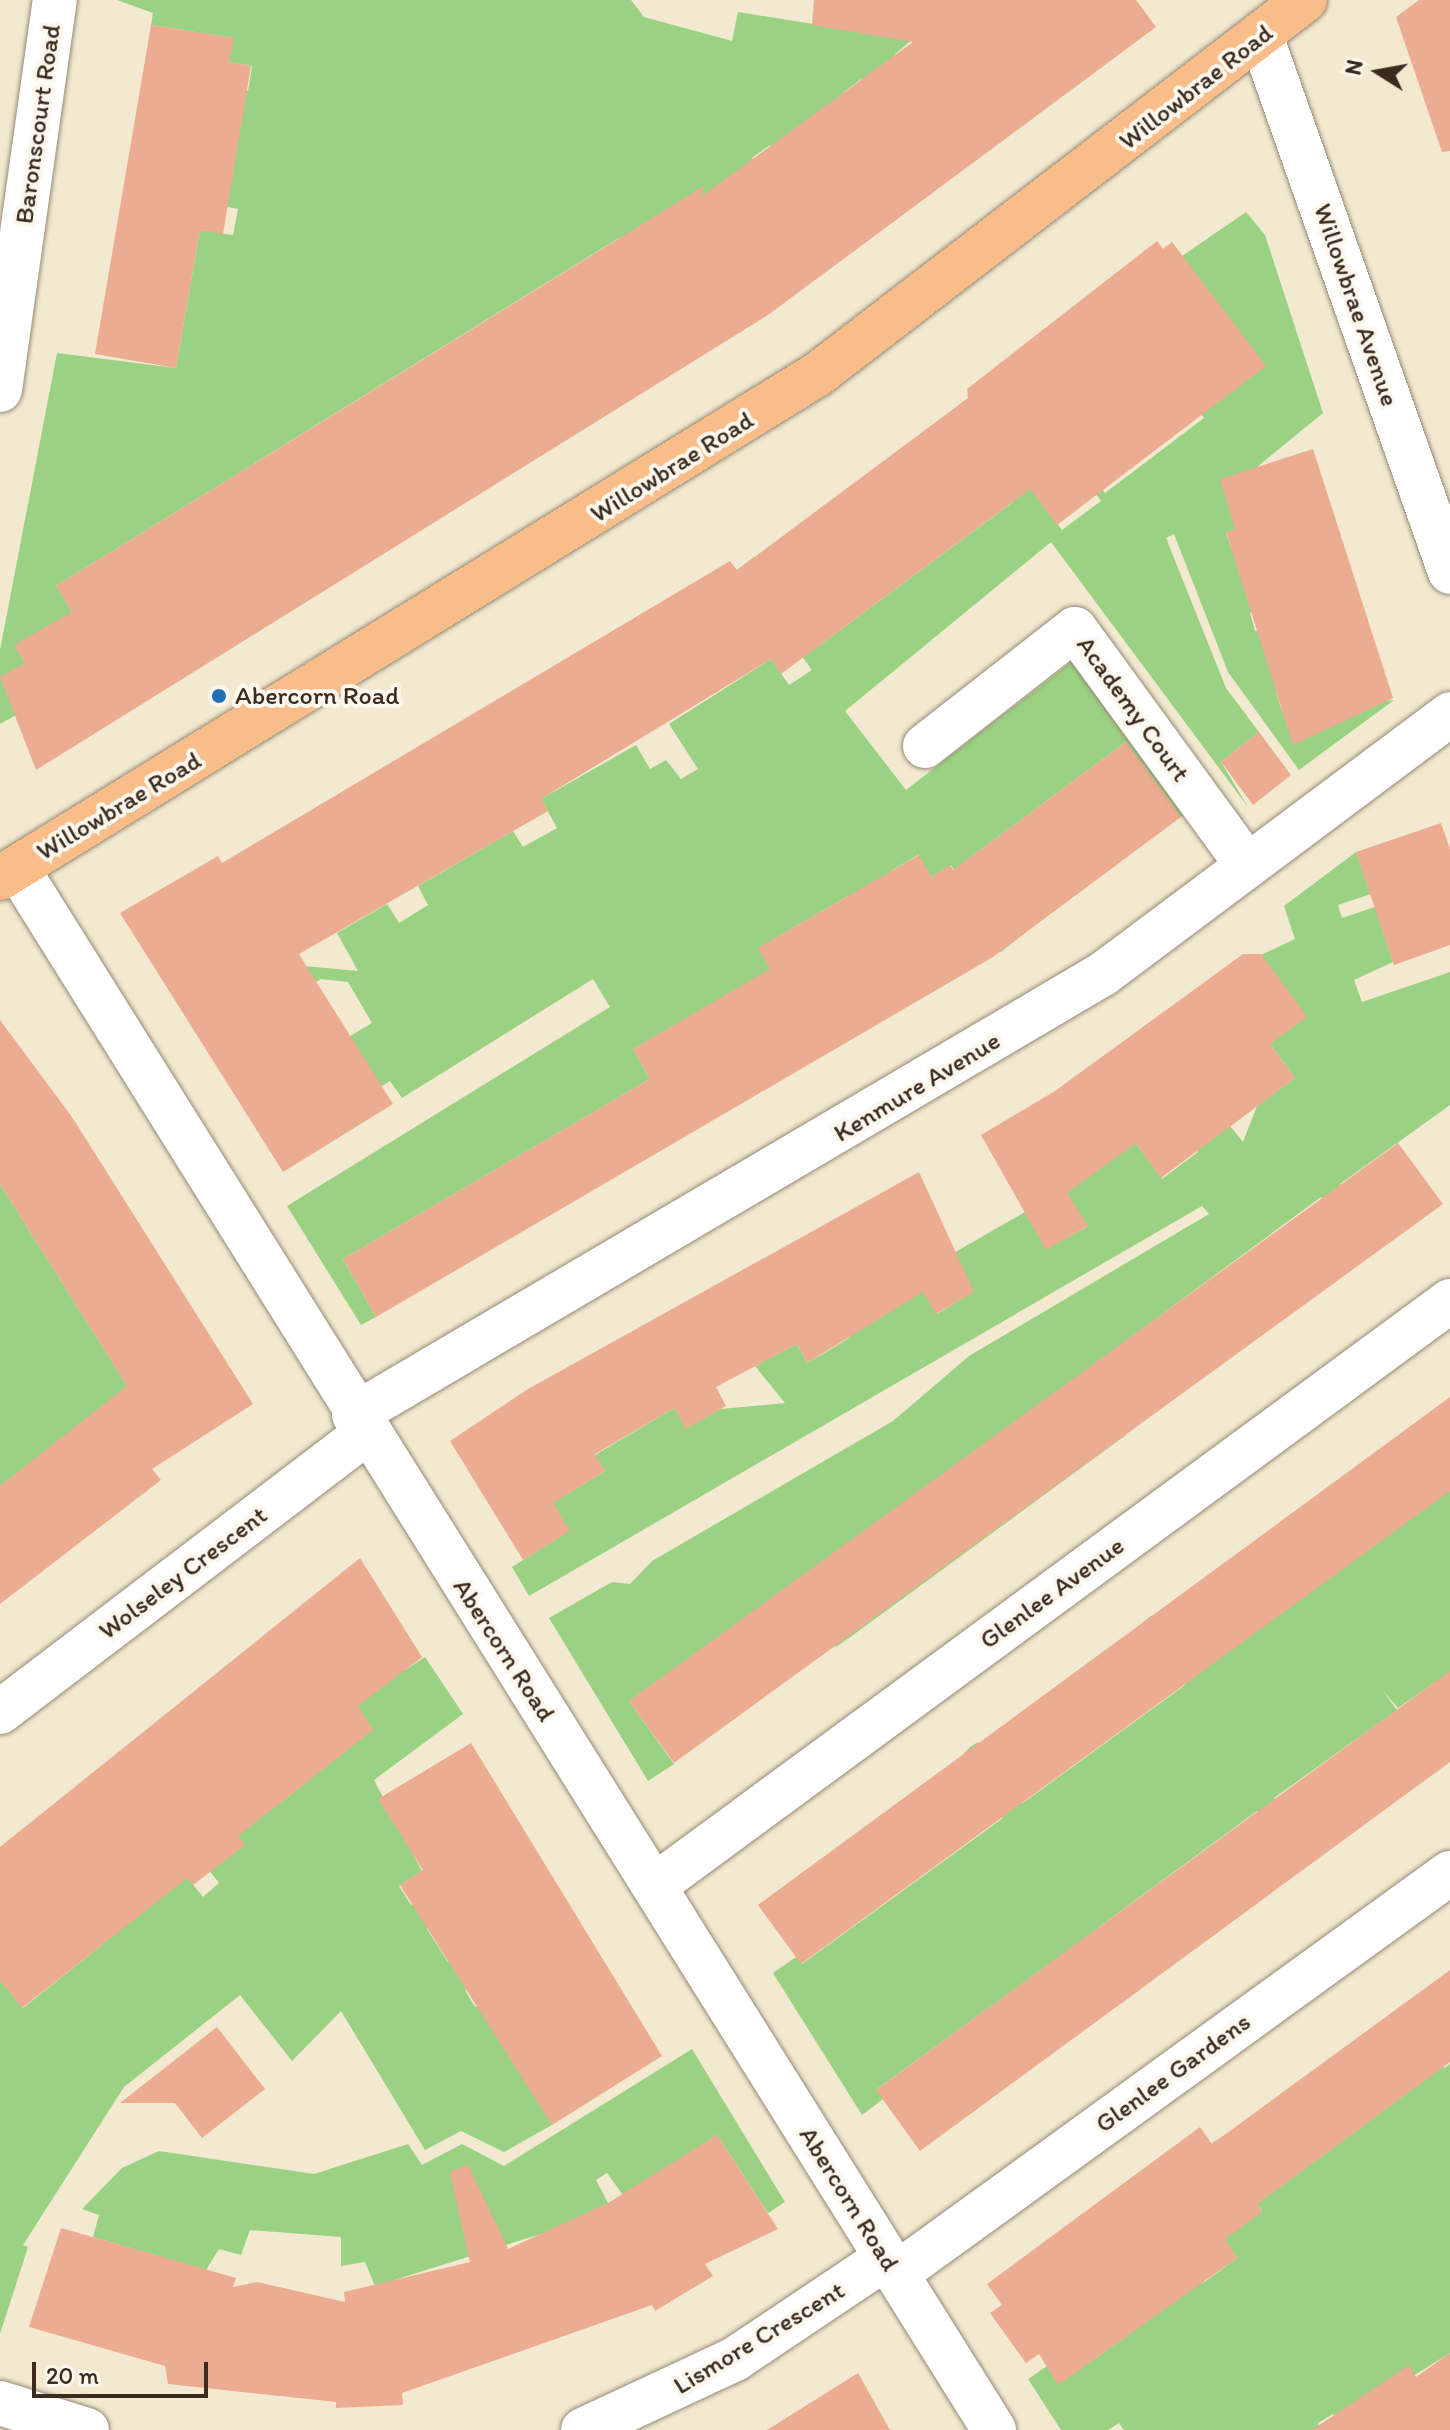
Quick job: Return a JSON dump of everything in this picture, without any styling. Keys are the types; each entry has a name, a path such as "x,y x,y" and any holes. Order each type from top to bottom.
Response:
{"main road":[{"name":"Willowbrae Road","path":"8,873 818,374 1262,39 1305,0"}],"street":[{"name":"Baronscourt Road","path":"0,390 55,0"},
{"name":"Willowbrae Avenue","path":"1262,39 1450,572"},
{"name":"Academy Court","path":"925,746 1075,629 1247,865"},
{"name":"Kenmure Avenue","path":"360,1424 1103,974 1450,714"},
{"name":"Abercorn Road","path":"8,873 654,1886 994,2430"},
{"name":"Glenlee Avenue","path":"654,1886 1450,1301"},
{"name":"Wolseley Crescent","path":"0,1712 360,1424"},
{"name":"Glenlee Gardens","path":"891,2266 1450,1873"},
{"name":"Lismore Crescent","path":"583,2430 735,2359 891,2266"},
{"path":"0,2403 87,2430"}],"green space":[{"path":"117,0 631,0 644,17 732,41 738,12 912,40 895,54 918,84 885,110 861,79 844,92 794,178 770,145 752,158 776,192 706,194 623,243 619,238 56,586 84,631 15,646 25,663 20,713 0,724 0,650 57,353 176,368 200,230 233,235 238,209 205,202 239,136 245,100 225,87 248,91 252,66 229,62 233,38 151,25 153,13"},
{"path":"1246,212 1265,235 1323,413 1257,467 1235,529 1226,533 1232,551 1241,548 1261,609 1250,613 1255,631 1267,628 1286,688 1276,692 1282,711 1394,700 1299,770 1228,672 1174,534 1166,538 1226,688 1259,732 1221,762 1248,807 1051,542 845,711 906,790 1074,660 1188,813 1181,817 1126,742 972,856 1027,931 1001,952 951,865 931,877 918,855 891,871 903,893 861,918 848,896 759,948 771,970 633,1049 650,1079 343,1259 376,1317 361,1325 287,1206 610,1007 593,979 402,1098 390,1081 371,1093 340,1042 372,1023 348,982 321,979 293,996 282,964 358,971 337,933 387,904 399,923 428,905 418,886 513,831 523,847 557,828 541,799 636,745 650,769 666,760 681,779 698,769 669,724 771,659 789,685 812,670 737,570 754,557 820,645 1013,502 965,402 1062,530 1101,501 1069,456 1074,451 1105,493 1204,418 1172,376 1182,256"},
{"path":"1356,852 1371,894 1338,905 1342,918 1375,907 1393,962 1354,980 1362,1002 1450,972 1450,1105 1340,1184 1384,1246 1367,1258 1321,1197 1081,1374 1126,1435 849,1638 836,1647 792,1585 629,1701 674,1764 648,1781 549,1618 612,1582 630,1584 652,1561 893,1421 969,1356 1209,1214 1202,1206 529,1596 512,1567 569,1531 544,1489 566,1495 605,1471 595,1455 674,1408 686,1428 721,1409 785,1403 755,1366 797,1344 807,1363 849,1338 839,1320 914,1276 937,1314 973,1292 952,1254 1025,1212 1046,1249 1087,1227 1065,1190 1136,1143 1162,1179 1198,1152 1172,1115 1203,1093 1243,1142 1257,1106 1295,1078 1270,1044 1261,955 1295,939 1284,906"},
{"path":"0,1184 129,1389 0,1486"},
{"path":"1450,1491 1450,1703 1435,1682 1398,1708 1382,1690 1397,1710 1274,1798 1317,1859 1301,1871 1257,1811 1095,1930 1139,1990 1122,2003 1078,1943 877,2089 883,2099 862,2115 773,1973 796,1957 802,1964 1003,1818 960,1758 970,1747 978,1742 1023,1803 1185,1685 1142,1623 1151,1616"},
{"path":"425,1657 463,1714 374,1780 422,1871 399,1886 411,1905 434,1890 427,1929 448,1962 471,1949 486,1975 465,1990 475,2007 498,1993 552,2125 504,2152 461,2131 425,2150 341,2011 292,2061 240,1995 124,2087 23,2245 28,2247 0,2334 0,1980 23,2008 102,1945 17,1838 163,1847 203,1897 219,1883 204,1864 219,1812 256,1771 280,1803 299,1788 212,1677 294,1738 396,1659 405,1670"},
{"path":"1399,2008 1444,2068 1450,2064 1450,2353 1339,2422 1333,2414 1318,2423 1321,2430 1124,2430 1119,2423 1108,2430 1061,2430 1028,2379 1047,2366 1096,2358 1131,2333 1189,2265 1203,2283 1237,2258 1224,2239 1262,2211 1212,2143 1225,2135 1269,2195 1432,2075 1389,2015"},
{"path":"692,2049 785,2202 768,2213 717,2135 623,2195 607,2173 596,2180 608,2203 560,2228 375,2286 365,2262 341,2266 341,2237 250,2230 241,2255 219,2249 206,2270 93,2237 99,2215 82,2209 122,2168 159,2151 314,2174 408,2144 422,2165 462,2144 504,2166"}],"building":[{"path":"814,0 1136,0 1156,27 768,315 36,770 0,677 25,663 14,645 72,612 56,586 704,186 702,196 913,42 812,25"},
{"path":"1419,0 1450,0 1450,151 1442,152 1396,17"},
{"path":"151,25 234,38 229,62 251,66 223,234 200,230 176,368 95,354"},
{"path":"1157,241 1163,249 1172,242 1266,366 1057,525 1030,489 781,674 771,659 541,799 548,811 299,954 393,1104 283,1172 120,913 218,856 222,863 730,561 737,570 968,398 967,389"},
{"path":"1313,449 1393,698 1293,745 1226,532 1235,529 1220,479"},
{"path":"1259,732 1291,775 1253,805 1221,762"},
{"path":"1126,742 1181,817 993,957 376,1317 343,1259 650,1079 633,1049 770,969 758,948 919,855 931,877 950,865 953,870"},
{"path":"1441,823 1450,849 1450,945 1394,965 1356,852"},
{"path":"1243,954 1261,954 1307,1017 1270,1044 1295,1078 1161,1178 1136,1143 1067,1193 1088,1226 1046,1250 981,1135 1055,1091"},
{"path":"0,1020 72,1117 253,1404 152,1469 161,1480 0,1604 0,1486 127,1386 0,1184"},
{"path":"1398,1143 1443,1204 674,1763 629,1701"},
{"path":"919,1172 974,1292 936,1314 923,1292 807,1363 797,1344 716,1387 726,1406 686,1429 674,1408 595,1454 605,1471 553,1503 570,1531 523,1560 450,1441 528,1389"},
{"path":"1450,1397 1450,1491 801,1964 758,1905"},
{"path":"360,1558 422,1657 358,1706 373,1730 238,1836 245,1845 193,1885 187,1878 22,2008 0,1980 0,1847"},
{"path":"1450,1671 1450,1762 920,2151 876,2090"},
{"path":"471,1743 662,2056 552,2125 400,1885 423,1870 378,1799"},
{"path":"1450,1970 1450,2062 1257,2204 1262,2212 1225,2239 1237,2258 1058,2385 1039,2354 1026,2363 990,2313 1002,2305 987,2284 1200,2127 1212,2144"},
{"path":"217,2027 265,2089 202,2138 175,2103 120,2103"},
{"path":"717,2135 778,2229 705,2264 713,2276 655,2311 652,2305 402,2393 403,2405 336,2408 336,2402 168,2384 165,2366 29,2327 61,2228 236,2278 233,2287 257,2282 345,2302 344,2292 470,2262 450,2172 468,2165 508,2249 608,2203"},
{"path":"1450,2353 1450,2430 1312,2430 1409,2365 1416,2377"},
{"path":"858,2373 890,2430 767,2430"}],"place":[{"name":"Abercorn Road","path":"219,696"}]}
